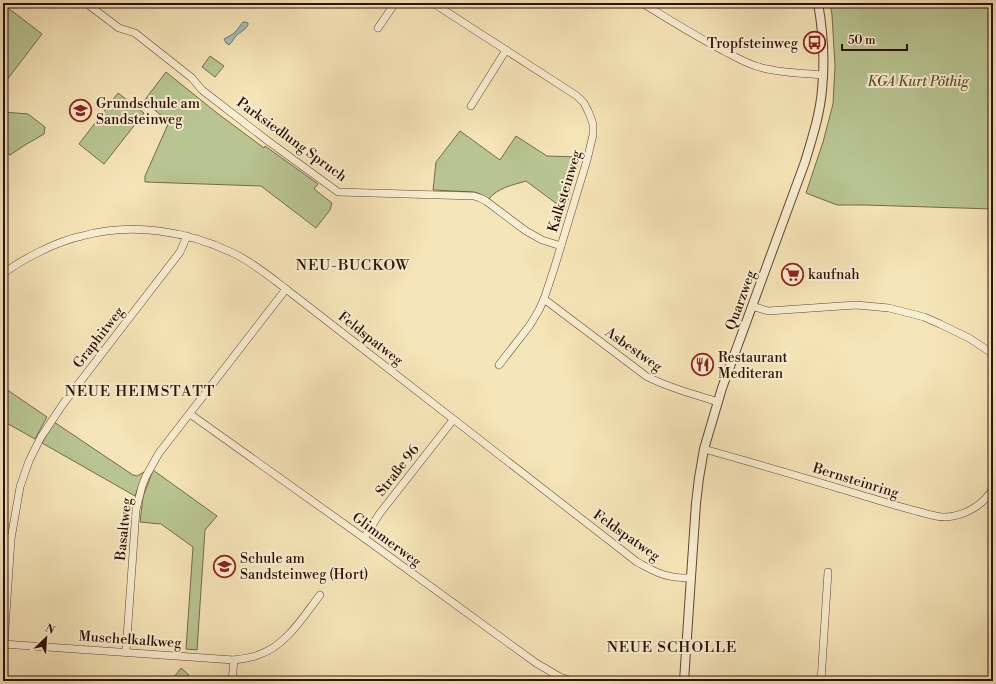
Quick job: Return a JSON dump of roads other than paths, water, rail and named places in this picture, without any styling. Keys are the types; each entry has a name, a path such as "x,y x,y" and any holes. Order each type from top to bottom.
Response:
{"street":[{"name":"Parksiedlung Spruch","path":"86,3 119,28 134,33 192,78 202,90 338,192 474,196 486,201 530,234 542,240 561,246"},
{"path":"378,28 395,3"},
{"name":"Kalksteinweg","path":"433,3 577,96 584,103 590,113 593,124 592,143 544,299 530,325 498,365"},
{"path":"642,3 717,48 758,67 775,71 823,74"},
{"name":"Quarzweg","path":"684,681 696,503 704,449 718,402 795,192 815,127 822,91 823,74 823,44 818,3"},
{"path":"471,106 506,50"},
{"name":"Feldspatweg","path":"3,274 21,262 54,245 84,235 113,230 158,231 187,236 213,244 233,253 257,267 637,562 661,574 691,578"},
{"name":"Graphitweg","path":"3,644 11,540 20,487 29,461 41,437 63,404 180,252 187,236"},
{"name":"Basaltweg","path":"126,652 135,522 139,499 146,476 156,459 286,289"},
{"name":"Asbestweg","path":"544,299 646,376 666,385 718,402"},
{"path":"752,306 768,311 856,305 888,308 924,317 940,324 968,338 993,354"},
{"name":"Glimmerweg","path":"190,414 536,663 560,677 572,681"},
{"name":"Straße 96","path":"364,538 380,513 454,420"},
{"name":"Bernsteinring","path":"704,449 820,482 909,510 934,516 953,516 970,510 982,502 993,488"},
{"path":"821,681 828,572"},
{"name":"Muschelkalkweg","path":"3,644 234,660 258,656 280,643 290,633 320,595"},
{"path":"232,681 234,660"}],"water":[{"path":"243,22 248,23 247,27 237,35 229,45 226,43 224,39 233,34"}],"place":[{"name":"Tropfsteinweg","path":"814,43"},
{"name":"Grundschule am Sandsteinweg","path":"80,111"},
{"name":"kaufnah","path":"793,274"},
{"name":"Restaurant Mediteran","path":"703,365"},
{"name":"Schule am Sandsteinweg (Hort)","path":"224,566"}],"district":[{"name":"NEU-BUCKOW","path":"353,265"},
{"name":"NEUE HEIMSTATT","path":"140,391"},
{"name":"NEUE SCHOLLE","path":"672,647"}],"park label":[{"name":"KGA Kurt Pöthig","path":"918,81"}]}
